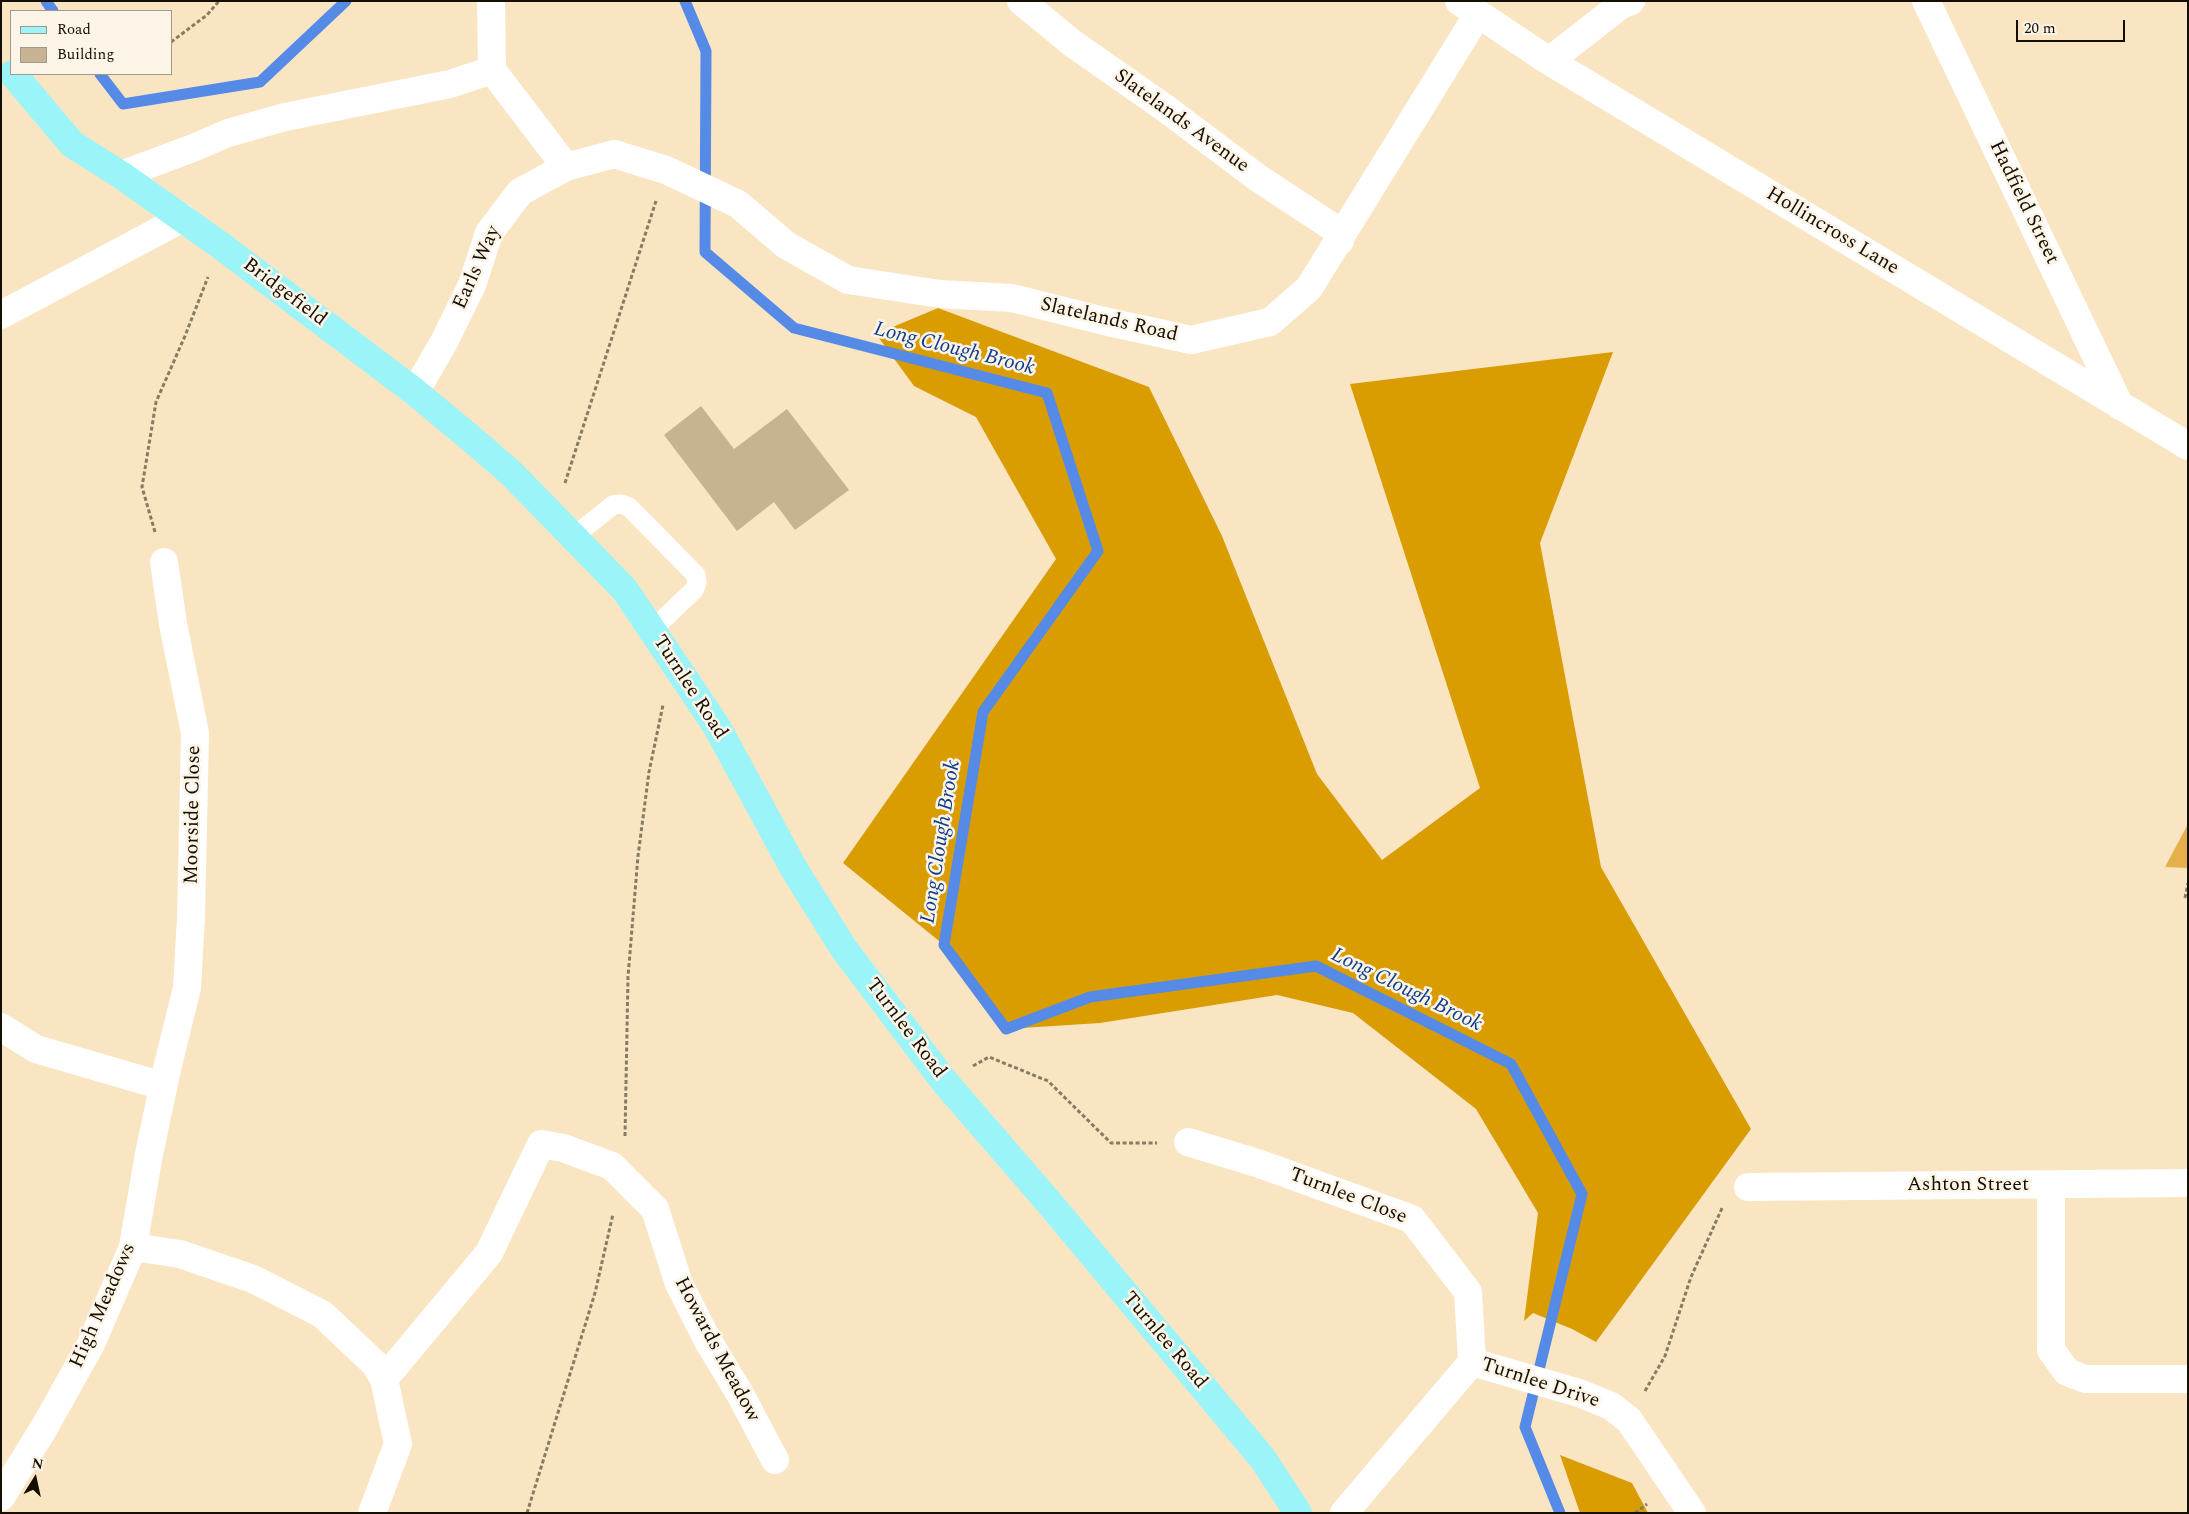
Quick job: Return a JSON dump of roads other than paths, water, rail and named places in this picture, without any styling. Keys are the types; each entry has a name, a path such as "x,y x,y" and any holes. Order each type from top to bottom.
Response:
{"main road":[{"name":"Bridgefield","path":"1,60 10,71"},
{"name":"Bridgefield","path":"14,75 72,144 220,245 415,392 512,474 554,517"},
{"name":"Turnlee Road","path":"554,517 625,590 652,630 717,727 794,869 844,949 944,1081 1052,1206 1263,1459 1298,1513"}],"street":[{"path":"491,1 492,70 566,167"},
{"name":"Slatelands Avenue","path":"1021,1 1072,44 1166,108 1258,178 1334,228 1340,241"},
{"path":"1549,61 1621,5 1631,1"},
{"name":"Hadfield Street","path":"1926,1 2120,406"},
{"name":"Slatelands Road","path":"639,161 674,173 738,204 786,245 848,280 940,294 1012,298 1192,340 1270,322 1309,288 1340,241 1468,8"},
{"name":"Hollincross Lane","path":"1468,8 1549,61 2188,446"},
{"path":"120,175 228,133 285,117 450,84 492,70"},
{"name":"Earls Way","path":"415,392 444,342 472,285 489,233 520,192 566,167 614,154 639,161"},
{"path":"1,315 182,218"},
{"name":"Moorside Close","path":"164,562 173,624 196,733 187,988 165,1077"},
{"path":"1,1027 36,1048 165,1077"},
{"name":"High Meadows","path":"1,1497 44,1428 91,1344 133,1247 165,1077"},
{"name":"Turnlee Close","path":"1188,1142 1260,1164 1412,1219 1468,1292 1472,1362"},
{"name":"Howards Meadow","path":"384,1379 489,1253 541,1144 571,1151 612,1166 655,1209 678,1284 775,1460"},
{"name":"Ashton Street","path":"1748,1187 2188,1183"},
{"path":"2051,1185 2050,1350 2067,1372 2085,1379 2188,1379"},
{"path":"133,1247 180,1254 253,1279 322,1314 375,1364 384,1379 398,1444 372,1513"},
{"name":"Turnlee Drive","path":"1344,1513 1472,1362 1579,1393 1611,1406 1629,1420 1692,1513"}],"lane":[{"path":"573,538 613,505 621,504 629,507 696,575 697,583 694,590 652,630"}],"waterway":[{"name":"Long Clough Brook","path":"46,1 52,10"},
{"name":"Long Clough Brook","path":"101,75 123,104 260,82 346,1"},
{"name":"Long Clough Brook","path":"685,1 706,51 705,252 794,328 1047,393 1098,551 983,712 944,945 1006,1029 1090,997 1316,966 1511,1064 1582,1194 1525,1427 1560,1513"}]}
